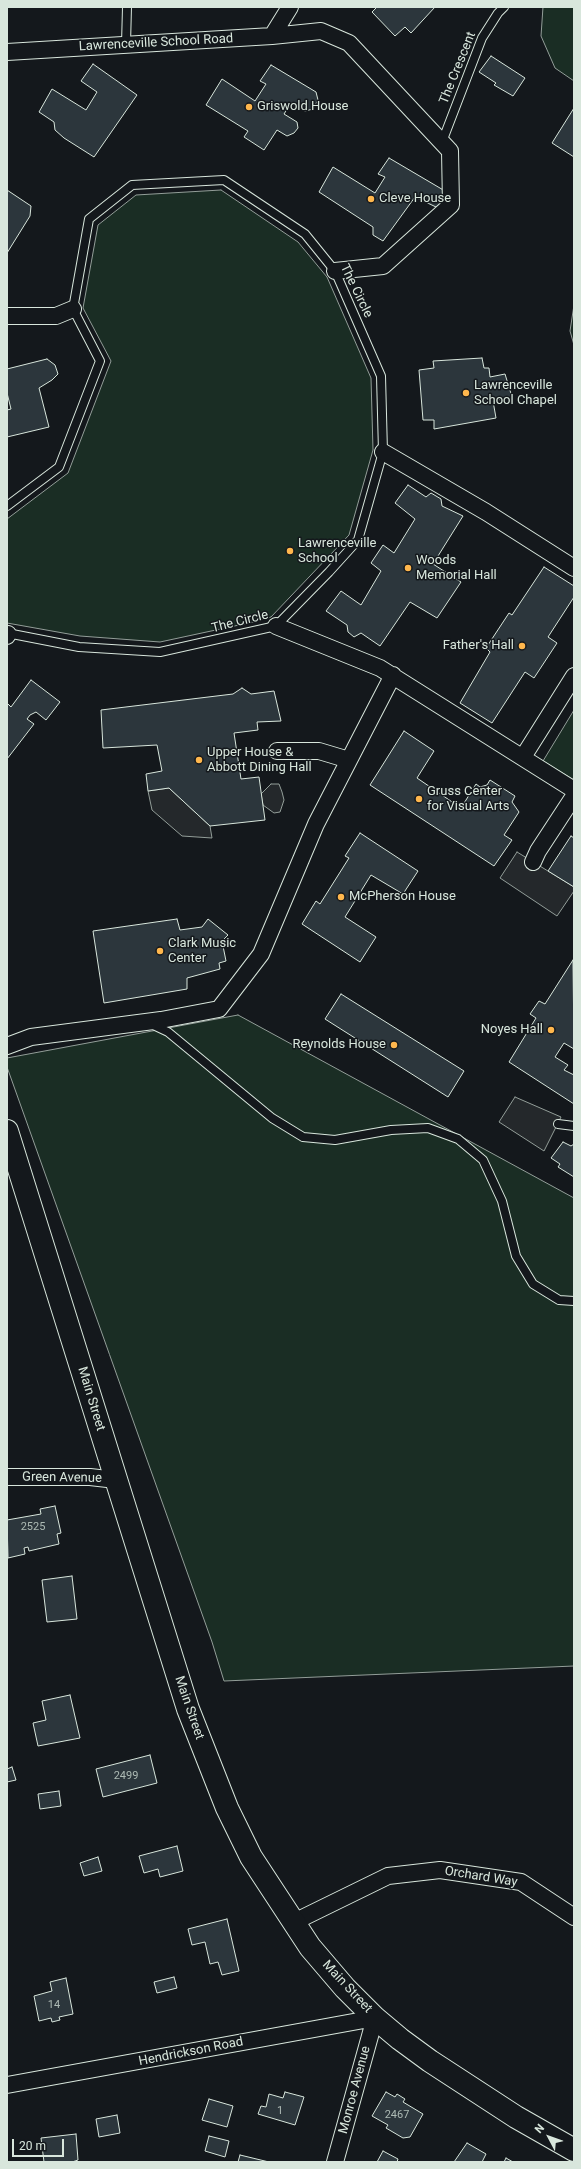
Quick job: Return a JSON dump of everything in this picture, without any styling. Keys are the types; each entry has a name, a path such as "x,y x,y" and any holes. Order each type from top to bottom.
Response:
{"highway":[{"name":"Main Street","path":"7,1131 188,1709 224,1801 251,1857 292,1923 310,1947 345,1988 400,2040 516,2117 574,2150"}],"street":[{"path":"272,36 290,7"},
{"name":"Lawrenceville School Road","path":"7,52 272,36 321,31 349,43 450,151 451,205 384,266 335,271"},
{"path":"7,316 56,316 73,309"},
{"path":"383,452 486,512 574,568"},
{"path":"276,626 380,668 393,675 574,790"},
{"path":"7,1046 31,1037 161,1020 219,1009 261,954 316,824 393,675"},
{"path":"523,757 574,676"},
{"path":"277,751 319,751 349,760"},
{"path":"533,862 538,851 574,796"},
{"name":"Green Avenue","path":"7,1477 90,1476 116,1480"},
{"name":"Orchard Way","path":"292,1923 388,1876 440,1870 521,1882 574,1917"},
{"name":"Hendrickson Road","path":"7,2085 376,2018"},
{"name":"Monroe Avenue","path":"335,2162 376,2018"}],"lane":[{"path":"126,44 127,7"},
{"name":"The Crescent","path":"442,142 482,38 498,13 504,7"},
{"name":"The Circle","path":"7,634 79,647 160,652 276,626 358,540 383,452 381,376 335,271 305,234 224,180 132,185 89,219 73,309"},
{"path":"7,506 59,467 100,361 73,309"},
{"path":"138,1022 153,1025 168,1032 272,1118 303,1137 335,1140 391,1130 428,1128 458,1139 483,1160 502,1201 516,1256 533,1284 559,1300 574,1301"},
{"path":"558,1124 574,1126"}],"green space":[{"path":"543,7 574,7 574,81 555,68 541,36"},
{"path":"221,190 298,242 327,277 371,378 373,450 349,535 271,617 253,622 160,642 80,636 7,623 7,519 68,473 111,361 83,308 98,225 136,195"},
{"path":"574,305 574,345 570,331"},
{"path":"574,710 574,780 543,761"},
{"path":"238,1015 574,1198 574,1666 224,1681 212,1642 7,1067 7,1058"}],"shaded area":[{"path":"271,784 279,784 282,792 284,800 280,812 274,813 263,805 261,794"},
{"path":"169,788 210,826 212,838 182,836 152,810 148,791"},
{"path":"517,852 574,887 574,891 557,916 500,878"},
{"path":"515,1097 561,1117 544,1151 499,1122"}],"building":[{"path":"377,7 435,7 411,33 405,27 395,36 372,12"},
{"path":"491,56 525,78 513,96 494,85 496,83 479,72"},
{"path":"93,64 137,95 94,157 64,138 55,130 54,122 39,112 52,89 86,110 97,92 81,81"},
{"name":"Griswold House","path":"271,65 316,92 318,100 313,109 305,111 291,103 284,114 297,122 298,128 294,133 287,136 277,130 264,150 244,137 248,131 206,105 222,79 255,101 266,84 260,81"},
{"path":"574,108 574,157 552,143"},
{"name":"Cleve House","path":"389,158 445,191 445,201 436,207 415,197 383,241 373,235 373,227 319,192 333,167 375,193 385,177 378,174"},
{"path":"7,190 31,206 30,216 7,253"},
{"name":"Lawrenceville School Chapel","path":"482,358 484,368 489,368 490,377 505,374 512,397 493,401 496,418 434,429 434,420 423,420 419,370 434,368 433,361"},
{"path":"47,359 55,365 58,374 52,380 39,388 49,427 7,437 7,410 11,409 7,393 7,369"},
{"name":"Woods Memorial Hall","path":"408,485 426,497 431,493 441,499 442,506 463,516 433,564 461,582 437,618 410,602 380,646 361,633 354,637 348,632 347,625 326,611 341,591 361,605 381,571 371,563 383,545 394,553 415,519 395,503"},
{"name":"Father's Hall","path":"544,567 574,586 574,597 548,637 557,643 534,678 525,672 492,723 460,703 490,652 486,648 509,613 512,615"},
{"path":"31,680 60,702 46,720 36,712 30,715 27,719 34,724 7,759 7,703 11,707"},
{"name":"Upper House & Abbott Dining Hall","path":"242,688 251,694 274,691 281,721 257,722 258,730 234,733 241,779 259,777 265,820 210,826 169,788 148,791 146,774 162,771 157,745 103,748 101,710 233,694"},
{"name":"Gruss Center for Visual Arts","path":"404,731 434,751 417,778 461,808 476,784 480,787 487,785 490,780 515,796 512,802 519,812 504,835 512,840 494,866 370,785"},
{"name":"McPherson House","path":"360,833 418,871 403,894 371,875 345,917 376,937 360,962 302,924 316,901 320,904 349,858 345,856"},
{"path":"571,836 574,838 574,887 548,871"},
{"name":"Clark Music Center","path":"177,919 180,930 202,927 208,919 228,935 222,941 226,961 219,963 220,969 187,978 187,989 104,1003 93,931"},
{"name":"Noyes Hall","path":"573,960 574,1049 564,1043 555,1057 568,1065 564,1070 574,1075 574,1104 509,1062 536,1018 530,1014 539,1001 545,1004"},
{"name":"Reynolds House","path":"341,994 464,1071 448,1097 325,1019"},
{"path":"563,1142 571,1146 574,1144 574,1177 558,1167 560,1164 551,1158"},
{"path":"55,1506 61,1533 57,1534 59,1544 29,1551 28,1547 24,1548 25,1554 8,1558 7,1520 41,1514 40,1509"},
{"path":"72,1576 77,1619 47,1622 42,1580"},
{"path":"70,1695 80,1738 38,1746 33,1723 46,1720 42,1701"},
{"path":"150,1755 157,1783 103,1797 96,1769"},
{"path":"12,1767 16,1780 7,1782 7,1769"},
{"path":"59,1791 61,1806 40,1809 38,1794"},
{"path":"177,1846 183,1871 160,1877 158,1869 144,1873 139,1856"},
{"path":"98,1857 102,1871 84,1876 80,1863"},
{"path":"227,1919 239,1971 222,1975 218,1962 210,1964 205,1942 192,1945 188,1929"},
{"path":"174,1977 177,1988 157,1993 154,1982"},
{"path":"66,1978 73,2014 59,2017 60,2020 52,2022 51,2018 39,2021 34,1996 52,1991 50,1982"},
{"path":"285,2092 304,2097 295,2125 258,2114 261,2106 266,2107 269,2094 283,2098"},
{"path":"386,2092 395,2097 397,2094 405,2099 403,2102 423,2114 410,2137 403,2138 386,2128 388,2125 372,2116"},
{"path":"209,2099 233,2106 227,2127 202,2120"},
{"path":"117,2115 120,2133 99,2137 96,2119"},
{"path":"76,2134 78,2160 72,2162 44,2162 41,2138"},
{"path":"209,2136 229,2141 225,2157 205,2151"},
{"path":"467,2143 486,2154 482,2162 454,2162"},
{"path":"383,2151 398,2159 397,2162 377,2162"},
{"path":"240,2155 269,2162 238,2162"},
{"path":"506,2158 513,2162 504,2162"}],"place":[{"name":"Griswold House","path":"249,107"},
{"name":"Cleve House","path":"371,199"},
{"name":"Lawrenceville School Chapel","path":"466,393"},
{"name":"Lawrenceville School","path":"290,551"},
{"name":"Woods Memorial Hall","path":"408,568"},
{"name":"Father's Hall","path":"522,646"},
{"name":"Upper House & Abbott Dining Hall","path":"199,760"},
{"name":"Gruss Center for Visual Arts","path":"419,799"},
{"name":"McPherson House","path":"341,897"},
{"name":"Clark Music Center","path":"160,951"},
{"name":"Noyes Hall","path":"551,1030"},
{"name":"Reynolds House","path":"394,1045"}]}
